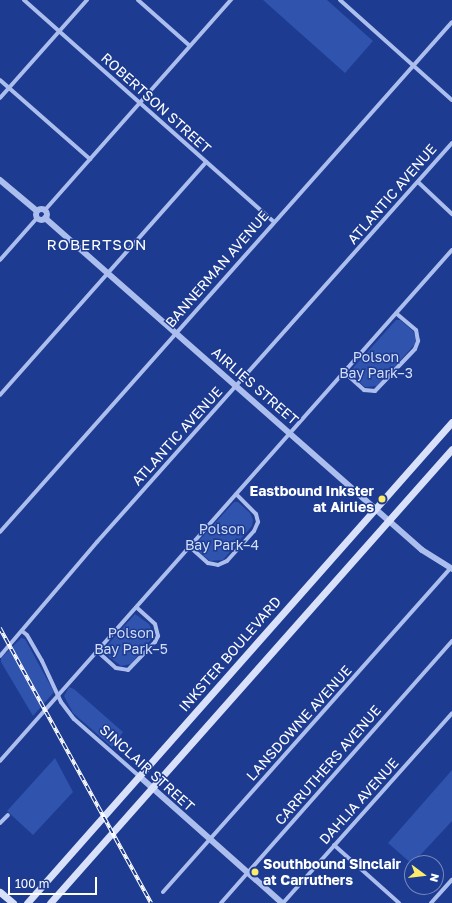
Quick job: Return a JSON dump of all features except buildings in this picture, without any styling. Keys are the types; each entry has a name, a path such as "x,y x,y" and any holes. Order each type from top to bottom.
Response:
{"main road":[{"name":"INKSTER BOULEVARD","path":"27,903 452,422"},
{"path":"50,903 452,449"},
{"path":"0,892 12,903"}],"street":[{"name":"ROBERTSON STREET","path":"24,0 274,222"},
{"path":"0,98 87,0"},
{"path":"138,0 190,46"},
{"path":"0,260 37,218 45,218 45,210 231,0"},
{"path":"340,0 452,100"},
{"path":"345,5 349,0"},
{"name":"BANNERMAN AVENUE","path":"0,532 452,22"},
{"path":"0,80 90,159"},
{"name":"ATLANTIC AVENUE","path":"0,656 96,542 237,386 452,143"},
{"path":"0,395 206,162"},
{"path":"0,180 36,211 37,218"},
{"path":"418,182 452,214"},
{"path":"36,211 45,210"},
{"name":"AIRLIES STREET","path":"45,218 109,272 427,554 451,569"},
{"path":"0,761 451,251"},
{"path":"344,372 364,390 375,391 415,349 418,341 416,330 396,313"},
{"path":"190,546 208,563 218,565 227,561 254,531 258,522 256,514 236,494"},
{"name":"LANSDOWNE AVENUE","path":"163,892 451,569"},
{"path":"97,651 116,668 128,670 155,642 158,636 155,624 136,607"},
{"name":"SINCLAIR STREET","path":"22,631 27,635 59,695 61,702 74,718 280,902"},
{"name":"CARRUTHERS AVENUE","path":"221,903 452,641"},
{"name":"DAHLIA AVENUE","path":"280,902 334,845 452,713"},
{"path":"0,823 8,815"},
{"path":"334,845 399,903"},
{"path":"431,903 452,880"}],"green space":[{"path":"263,0 327,0 373,41 345,73"},
{"name":"Polson Bay Park–3","path":"396,320 400,320 413,331 416,338 415,344 377,386 365,387 352,376 351,370"},
{"name":"Polson Bay Park–4","path":"234,502 238,502 250,513 253,520 252,526 223,560 210,561 197,550 196,544"},
{"name":"Polson Bay Park–5","path":"135,614 149,624 154,636 131,664 121,666 104,653 103,650"},
{"path":"21,638 25,639 54,692 33,716 1,662 1,658"},
{"path":"69,687 74,689 123,732 112,747 73,713 64,696"},
{"path":"55,758 73,792 33,835 7,811"},
{"path":"452,770 452,821 420,855 404,855 404,857 388,843"}],"railway":[{"path":"0,628 151,903"}],"place":[{"name":"Eastbound Inkster at Airlies","path":"382,499"},
{"name":"Southbound Sinclair at Carruthers","path":"255,872"}],"district":[{"name":"ROBERTSON","path":"97,245"}]}
